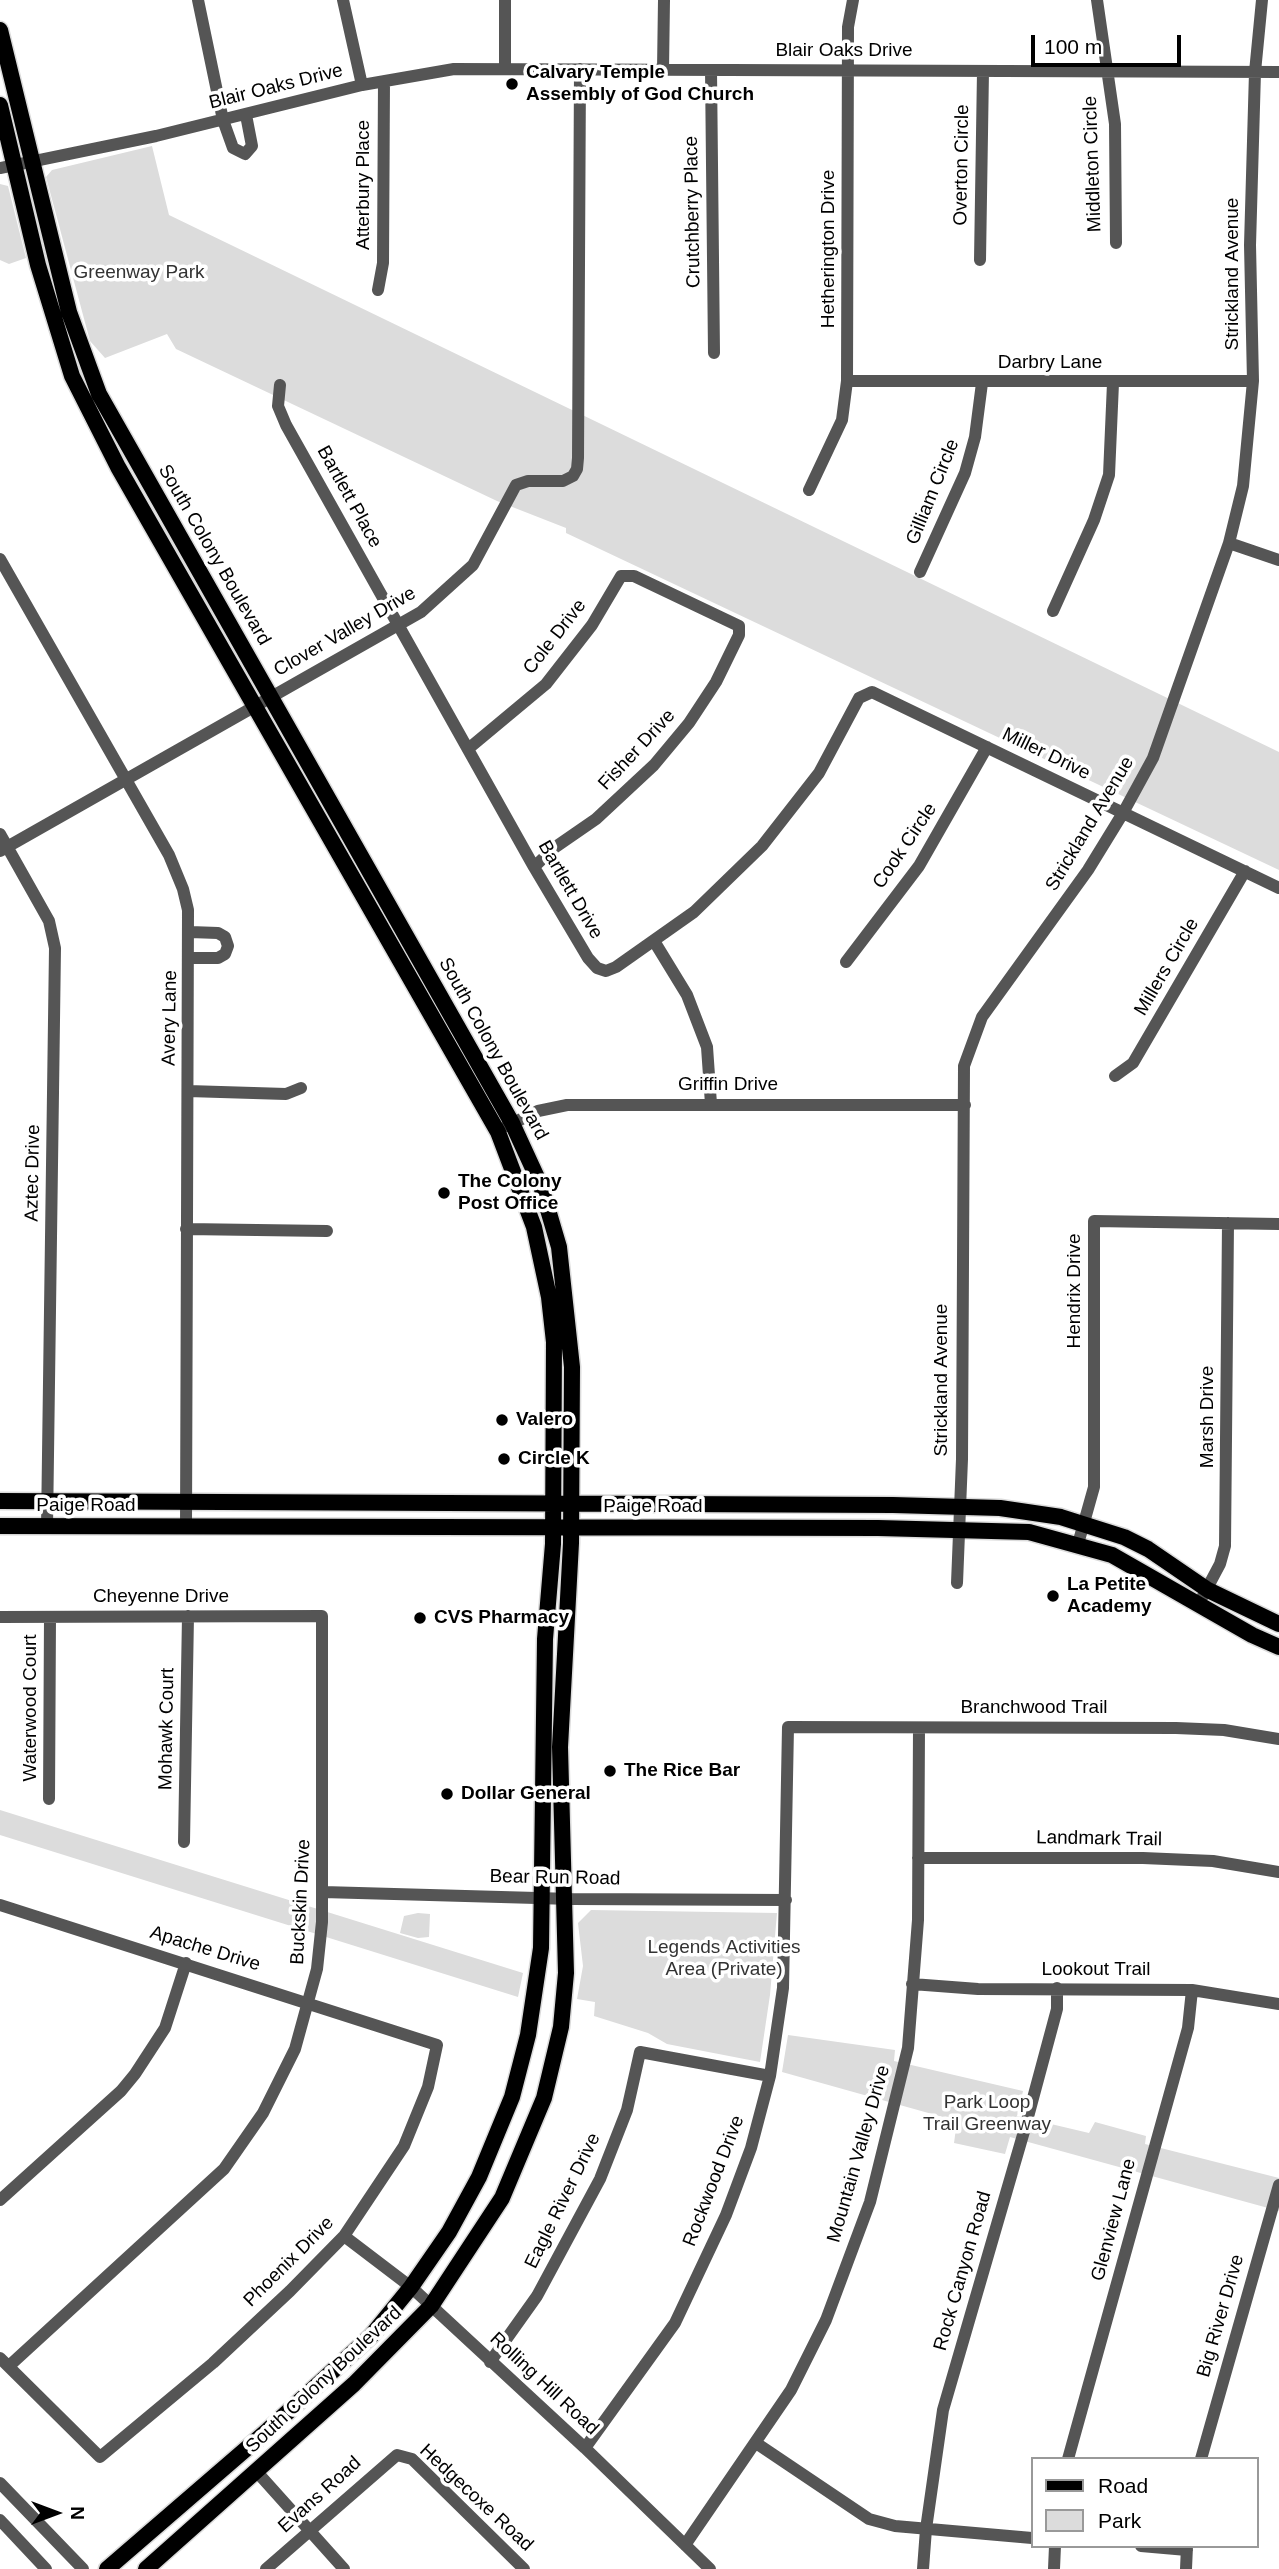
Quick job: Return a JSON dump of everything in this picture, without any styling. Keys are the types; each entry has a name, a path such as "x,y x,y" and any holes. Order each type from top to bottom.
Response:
{"main road":[{"name":"South Colony Boulevard","path":"0,30 69,312 99,394 512,1123 548,1209 559,1247 572,1367 572,1528 559,1747 566,1973 561,2027 544,2098 502,2198 431,2306 382,2357 257,2472 145,2569"},
{"name":"South Colony Boulevard","path":"0,105 7,167 57,336 72,376 118,467 257,705 498,1132 517,1176 534,1227 549,1297 556,1392 554,1505 542,1747 542,1897 538,1982 526,2046 512,2097 467,2200 411,2287 347,2360 107,2569"},
{"path":"398,956 413,947"},
{"path":"534,1227 548,1209"},
{"path":"549,1297 566,1295"},
{"name":"Paige Road","path":"0,1501 960,1506 1019,1511 1084,1523 1148,1549 1208,1590 1279,1624"},
{"path":"405,1504 409,1527"},
{"path":"759,1528 760,1506"},
{"name":"Paige Road","path":"0,1526 960,1528 1034,1532 1078,1544 1131,1565 1196,1604 1279,1647"},
{"path":"545,1660 564,1647"},
{"path":"542,1747 559,1747"}],"street":[{"path":"198,0 223,120 233,148 245,154 252,146 246,115"},
{"path":"343,0 362,85"},
{"path":"505,0 505,69"},
{"path":"663,70 664,0"},
{"name":"Hetherington Drive","path":"809,490 842,420 847,381 848,27 853,0"},
{"name":"Middleton Circle","path":"1097,0 1115,124 1116,243"},
{"name":"Strickland Avenue","path":"957,1583 960,1528 964,1066 976,1028 1088,870 1153,758 1229,543 1243,486 1253,381 1250,245 1255,72 1262,0"},
{"name":"Blair Oaks Drive","path":"7,167 246,115 362,85 454,69 1279,72"},
{"name":"Clover Valley Drive","path":"4,849 398,625 440,598 473,565 516,485 528,481 563,481 577,470 580,69"},
{"name":"Crutchberry Place","path":"711,70 713,354"},
{"name":"Overton Circle","path":"980,260 983,71"},
{"name":"Atterbury Place","path":"378,290 383,263 384,81"},
{"name":"Darbry Lane","path":"847,381 1253,381"},
{"name":"Gilliam Circle","path":"920,572 965,473 975,437 982,383"},
{"path":"1053,611 1094,520 1109,475 1113,383"},
{"name":"Bartlett Place","path":"280,385 278,406 286,425 398,625"},
{"path":"1229,543 1279,560"},
{"name":"Avery Lane","path":"0,559 176,871 188,910 190,958 186,1527"},
{"name":"Cole Drive","path":"468,750 546,684 593,625 621,576 634,576"},
{"name":"Fisher Drive","path":"534,867 554,848 596,819 654,765 702,703 739,635 739,626 634,576"},
{"name":"Bartlett Drive","path":"398,625 587,958 597,968 606,971 654,941 719,890 779,828 819,773 859,698 872,692"},
{"name":"Miller Drive","path":"872,692 1279,888"},
{"name":"Cook Circle","path":"846,962 919,866 987,747"},
{"name":"Aztec Drive","path":"0,834 4,849 50,921 55,947 47,1527"},
{"name":"Millers Circle","path":"1115,1076 1133,1063 1245,872"},
{"path":"190,932 218,933 225,937 228,946 225,954 218,958 190,958"},
{"path":"654,941 687,995 704,1035 710,1067 711,1104"},
{"path":"188,1091 286,1094 302,1088"},
{"name":"Griffin Drive","path":"498,1132 538,1111 566,1105 965,1105"},
{"name":"Hendrix Drive","path":"1078,1544 1094,1487 1094,1221 1279,1224"},
{"name":"Marsh Drive","path":"1196,1604 1208,1590 1225,1546 1228,1223"},
{"path":"186,1229 327,1231"},
{"name":"Mohawk Court","path":"184,1842 188,1616"},
{"name":"Cheyenne Drive","path":"0,1617 323,1616"},
{"name":"Buckskin Drive","path":"5,2362 224,2169 281,2082 296,2049 317,1969 323,1892 323,1616"},
{"name":"Waterwood Court","path":"50,1617 50,1799"},
{"name":"Branchwood Trail","path":"788,1727 1176,1728 1224,1730 1279,1739"},
{"name":"Rockwood Drive","path":"585,2448 675,2323 726,2215 751,2148 770,2076 783,1987 788,1727"},
{"name":"Mountain Valley Drive","path":"685,2545 791,2390 826,2320 870,2202 908,2048 918,1920 919,1728"},
{"name":"Landmark Trail","path":"918,1858 1143,1858 1213,1861 1279,1872"},
{"name":"Bear Run Road","path":"323,1892 786,1900"},
{"name":"Apache Drive","path":"0,1905 310,2002 437,2045"},
{"path":"0,2200 121,2091 135,2074 165,2028 186,1964"},
{"name":"Lookout Trail","path":"912,1984 978,1989 1192,1990 1279,2004"},
{"name":"Rock Canyon Road","path":"923,2569 943,2410 1025,2128 1057,2009 1057,1988"},
{"name":"Glenview Lane","path":"1069,2457 1188,2028 1192,1990"},
{"name":"Phoenix Drive","path":"5,2362 100,2457 213,2363 344,2236 404,2146 428,2087 437,2045"},
{"name":"Eagle River Drive","path":"491,2362 537,2296 600,2179 627,2110 640,2052 770,2076"},
{"name":"Big River Drive","path":"1203,2457 1274,2222 1279,2185"},
{"name":"Rolling Hill Road","path":"344,2236 411,2287 585,2448 710,2569"},
{"path":"756,2443 869,2519 895,2526 1030,2538"},
{"name":"Evans Road","path":"267,2569 392,2456 402,2455"},
{"name":"Hedgecoxe Road","path":"402,2455 412,2459 524,2569"},
{"path":"257,2472 344,2569"},
{"path":"0,2483 83,2569"},
{"path":"0,2520 46,2569"},
{"path":"1054,2569 1055,2548"},
{"path":"1186,2569 1187,2548"}],"green space":[{"name":"Greenway Park","path":"152,146 169,215 1279,752 1279,870 566,533 566,528 497,501 176,349 167,334 105,358 90,341 46,177 52,170"},
{"path":"0,184 8,186 26,258 9,264 0,260"},
{"path":"0,1810 523,1973 518,1997 0,1835"},
{"name":"Legends Activities Area (Private)","path":"591,1910 777,1913 770,1995 760,2062 667,2044 648,2033 594,2016 595,2002 577,1999 583,1966 578,1923"},
{"path":"430,1914 429,1937 418,1938 400,1933 404,1916"},
{"name":"Park Loop Trail Greenway","path":"788,2035 895,2050 894,2061 1023,2091 1017,2116 1089,2133 1095,2122 1146,2136 1145,2144 1279,2178 1279,2211 1010,2137 1005,2154 954,2143 957,2121 782,2072"}],"place":[{"name":"Calvary Temple Assembly of God Church","path":"512,84"},
{"name":"The Colony Post Office","path":"444,1193"},
{"name":"Valero","path":"502,1420"},
{"name":"Circle K","path":"504,1459"},
{"name":"La Petite Academy","path":"1053,1596"},
{"name":"CVS Pharmacy","path":"420,1618"},
{"name":"The Rice Bar","path":"610,1771"},
{"name":"Dollar General","path":"447,1794"}]}
